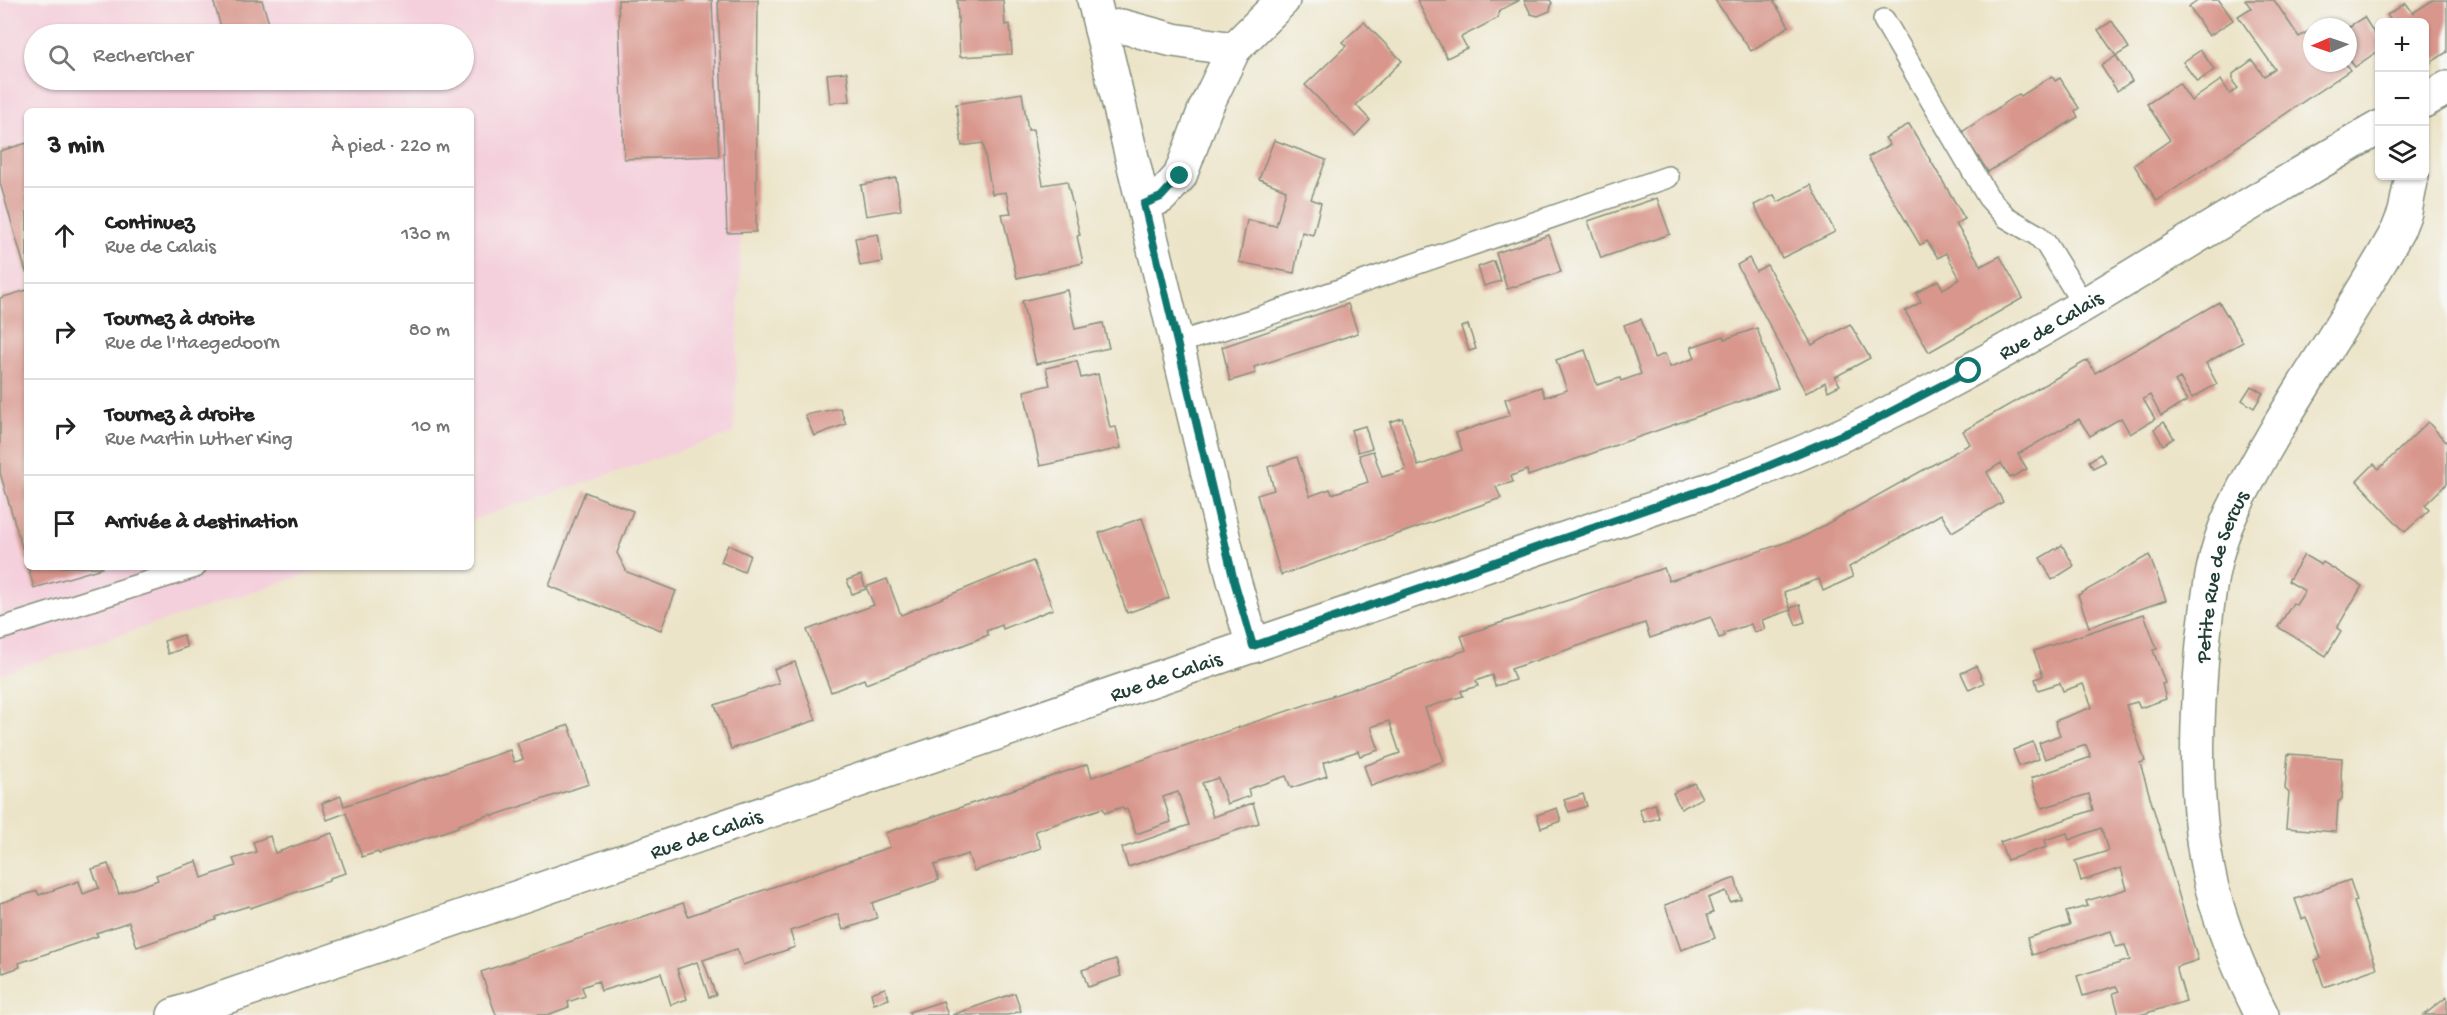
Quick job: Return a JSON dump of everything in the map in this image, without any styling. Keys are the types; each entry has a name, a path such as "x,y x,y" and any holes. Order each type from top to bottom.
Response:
{"street":[{"path":"1144,204 1161,197 1180,176 1205,109 1234,49 1283,0"},
{"path":"1097,15 1121,26 1173,40 1234,49"},
{"path":"1097,15 1234,585 1253,646"},
{"path":"2429,98 2447,88"},
{"name":"Rue de Calais","path":"174,1015 1253,646 1702,491 1793,457 1935,390 2375,129"},
{"name":"Petite Rue de Sercus","path":"2262,1015 2220,915 2204,848 2198,776 2199,702 2210,588 2218,552 2232,512 2398,230 2405,212 2411,180"}],"lane":[{"path":"1884,20 1988,196 2006,217 2037,235 2055,254 2083,304"},
{"path":"1177,343 1261,317 1668,177"},
{"path":"0,629 186,570"}],"shaded area":[{"path":"0,0 750,0 734,433 474,519 474,108 24,108 24,570 320,570 0,674"}],"building":[{"path":"213,0 262,0 269,24 220,24"},
{"path":"618,0 712,0 719,156 624,159"},
{"path":"718,0 758,0 756,232 727,233"},
{"path":"957,0 1003,0 1005,25 1010,24 1012,54 960,57"},
{"path":"1417,0 1520,0 1500,10 1498,18 1461,37 1467,48 1447,58"},
{"path":"1524,0 1550,0 1552,3 1550,11 1538,16 1531,14"},
{"path":"1715,0 1777,0 1774,2 1789,26 1751,51"},
{"path":"2199,0 2219,0 2233,20 2209,36 2189,7"},
{"path":"2245,0 2274,0 2299,37 2303,35 2303,72 2347,72 2157,201 2134,165 2170,140 2147,104 2179,83 2191,101 2221,80 2230,94 2238,88 2233,82 2233,74 2252,60 2264,76 2275,69 2238,16 2251,8"},
{"path":"2433,0 2447,0 2447,52 2429,64 2429,18 2389,18 2387,15 2406,3 2413,13"},
{"path":"2364,17 2375,35 2375,53 2357,66 2357,21"},
{"path":"2112,21 2129,48 2116,56 2098,30"},
{"path":"1364,22 1402,61 1356,105 1370,120 1355,136 1305,85 1346,46 1342,42"},
{"path":"2201,50 2214,70 2197,82 2183,62"},
{"path":"2116,56 2132,81 2117,91 2101,66"},
{"path":"847,72 850,101 830,103 827,74"},
{"path":"2052,76 2055,81 2060,78 2079,108 2075,111 2078,117 1988,172 1962,132 2019,94 2021,96"},
{"path":"1022,93 1028,130 1033,129 1043,185 1067,181 1080,235 1077,236 1083,263 1017,278 1002,214 1011,213 1006,192 992,194 983,143 962,146 956,104"},
{"path":"1909,124 1965,219 1956,224 1981,266 2000,256 2023,298 1929,352 1905,311 1921,302 1916,293 1938,280 1943,289 1960,279 1946,253 1938,258 1927,241 1920,245 1868,157 1890,145 1885,138"},
{"path":"1274,140 1326,160 1311,199 1321,203 1313,235 1302,232 1294,273 1239,262 1247,220 1276,226 1286,190 1259,179"},
{"path":"24,144 24,265 0,183 0,151"},
{"path":"896,178 901,210 866,216 861,185"},
{"path":"1811,185 1835,232 1782,258 1754,205 1774,195 1778,202"},
{"path":"1657,198 1670,234 1601,258 1588,221"},
{"path":"878,234 883,262 860,266 855,238"},
{"path":"1549,235 1561,272 1507,289 1496,253"},
{"path":"1749,258 1756,271 1767,265 1812,345 1850,324 1870,358 1835,377 1840,385 1828,391 1825,382 1806,393 1737,265"},
{"path":"1494,261 1501,281 1484,286 1478,267"},
{"path":"1067,290 1075,329 1103,323 1109,348 1036,364 1022,301"},
{"path":"24,291 24,554 0,473 0,298"},
{"path":"2219,302 2243,342 2206,363 2217,384 2192,398 2180,378 2175,381 2187,401 2161,416 2150,395 2143,399 2155,419 2130,434 2121,418 2090,436 2079,419 2018,454 2027,469 2010,478 2001,463 1987,472 2003,502 1952,532 1941,514 1849,567 1853,577 1823,591 1819,579 1784,592 1791,610 1762,620 1765,629 1754,632 1751,624 1724,633 1725,636 1719,638 1711,617 1650,638 1645,623 1511,669 1515,680 1495,686 1492,675 1476,681 1478,686 1461,691 1463,696 1425,708 1444,761 1371,786 1364,766 1400,753 1389,721 1371,727 1379,750 1360,756 1358,751 1323,763 1327,776 1291,788 1286,776 1248,789 1250,796 1227,804 1218,778 1202,783 1213,817 1253,803 1259,823 1128,867 1122,848 1189,825 1178,792 1163,797 1171,822 1136,834 1127,809 1124,810 1122,807 1105,813 1103,808 1035,831 1041,848 974,871 968,854 934,865 939,880 872,903 877,918 843,930 838,914 790,931 795,947 743,965 737,949 703,960 716,995 709,997 697,962 677,969 687,999 671,1005 661,973 601,991 598,981 582,987 585,996 568,1002 569,1007 547,1015 496,1015 481,972 683,903 688,916 890,847 885,833 1088,764 1092,777 1376,681 1466,650 1461,636 1664,568 1669,581 1805,536 1970,444 1963,431 2056,378 2088,360 2095,373"},
{"path":"1348,304 1358,333 1254,367 1256,373 1230,381 1222,347"},
{"path":"1641,319 1654,358 1665,354 1670,367 1695,358 1691,347 1757,328 1778,388 1528,476 1527,470 1511,476 1513,482 1496,487 1501,498 1281,575 1257,495 1274,490 1268,467 1297,457 1310,496 1330,489 1332,494 1368,482 1359,455 1373,451 1382,477 1406,470 1390,422 1402,418 1418,466 1462,450 1456,433 1510,415 1505,399 1541,387 1545,397 1567,390 1556,360 1585,350 1597,385 1620,378 1621,381 1641,374 1624,325"},
{"path":"1468,325 1476,349 1469,351 1461,327"},
{"path":"1077,361 1081,378 1098,374 1110,428 1116,427 1121,448 1040,466 1024,391 1050,385 1046,368"},
{"path":"2251,386 2263,393 2254,408 2242,400"},
{"path":"840,408 846,424 814,436 805,415"},
{"path":"2164,422 2174,438 2163,445 2154,429"},
{"path":"2428,422 2447,443 2447,483 2425,505 2429,510 2405,532 2357,481 2374,464 2379,469"},
{"path":"1365,426 1372,448 1358,452 1351,430"},
{"path":"2100,454 2105,462 2093,468 2089,461"},
{"path":"585,492 633,511 617,553 627,572 676,591 661,630 549,586"},
{"path":"1142,518 1169,598 1127,613 1099,533"},
{"path":"728,545 750,555 744,572 721,562"},
{"path":"2062,545 2074,566 2052,580 2040,558"},
{"path":"2149,555 2166,600 2089,627 2078,595"},
{"path":"2304,555 2321,565 2323,562 2362,586 2337,628 2341,631 2326,656 2278,627 2293,603 2296,605 2305,591 2288,581"},
{"path":"1033,561 1053,609 1003,629 1002,625 986,631 988,635 866,684 864,679 831,692 807,630 874,605 866,587 887,579 901,615"},
{"path":"29,570 95,570 34,588"},
{"path":"861,575 866,589 852,594 847,580"},
{"path":"1800,605 1805,622 1796,625 1790,608"},
{"path":"2144,614 2157,649 2153,650 2165,683 2162,684 2166,699 2140,708 2137,702 2126,705 2145,761 2140,763 2198,960 2176,967 2186,1001 2140,1015 2119,1015 2113,993 2119,991 2116,986 2083,996 2077,976 2130,960 2125,945 2116,947 2111,931 2032,955 2027,938 2070,925 2066,912 2088,906 2086,901 2127,889 2121,868 2081,881 2075,861 2108,851 2101,828 2069,840 2067,833 2045,840 2047,847 2007,860 2000,842 2093,810 2089,794 2042,808 2038,798 2031,778 2091,757 2086,745 2045,759 2039,743 2060,735 2055,721 2092,707 2083,684 2063,691 2060,683 2038,690 2035,679 2043,676 2034,651"},
{"path":"183,635 187,647 168,654 164,641"},
{"path":"795,662 816,720 731,749 715,705 779,683 774,669"},
{"path":"1976,666 1984,683 1969,690 1961,673"},
{"path":"569,725 589,784 458,825 458,827 379,854 378,852 362,857 346,813 327,820 322,803 341,796 344,806 510,750 514,762 518,761 523,759 517,743"},
{"path":"2033,742 2039,759 2019,766 2013,750"},
{"path":"2288,754 2342,758 2342,799 2338,802 2336,832 2286,828 2289,793 2285,789"},
{"path":"1694,783 1702,798 1681,809 1673,793"},
{"path":"1583,794 1587,806 1569,812 1564,800"},
{"path":"1655,804 1659,818 1644,822 1639,809"},
{"path":"1557,808 1561,821 1541,828 1537,815"},
{"path":"332,833 346,873 329,878 329,881 250,908 249,906 232,911 216,917 216,920 137,947 129,922 96,933 98,936 19,963 20,967 3,973 0,964 0,903 37,891 39,895 79,881 83,894 99,888 92,869 108,864 119,894 158,880 156,875 197,861 202,878 236,866 233,859 256,852 253,842 270,836 275,853"},
{"path":"1735,878 1741,899 1730,902 1726,891 1708,898 1713,913 1707,915 1715,938 1681,950 1665,905"},
{"path":"2350,880 2357,901 2354,902 2377,968 2324,987 2315,960 2321,958 2306,917 2302,919 2295,899"},
{"path":"1116,959 1121,976 1088,987 1082,970"},
{"path":"885,988 889,999 874,1004 871,993"},
{"path":"1015,993 1021,1011 1008,1015 952,1015"},
{"path":"2447,997 2447,1015 2424,1015"},
{"path":"943,1001 948,1015 910,1015 909,1012"}],"route":[{"path":"1180,176 1161,197 1144,204 1226,549 1253,646 1713,488 1793,457 1865,425 1969,371"}]}
